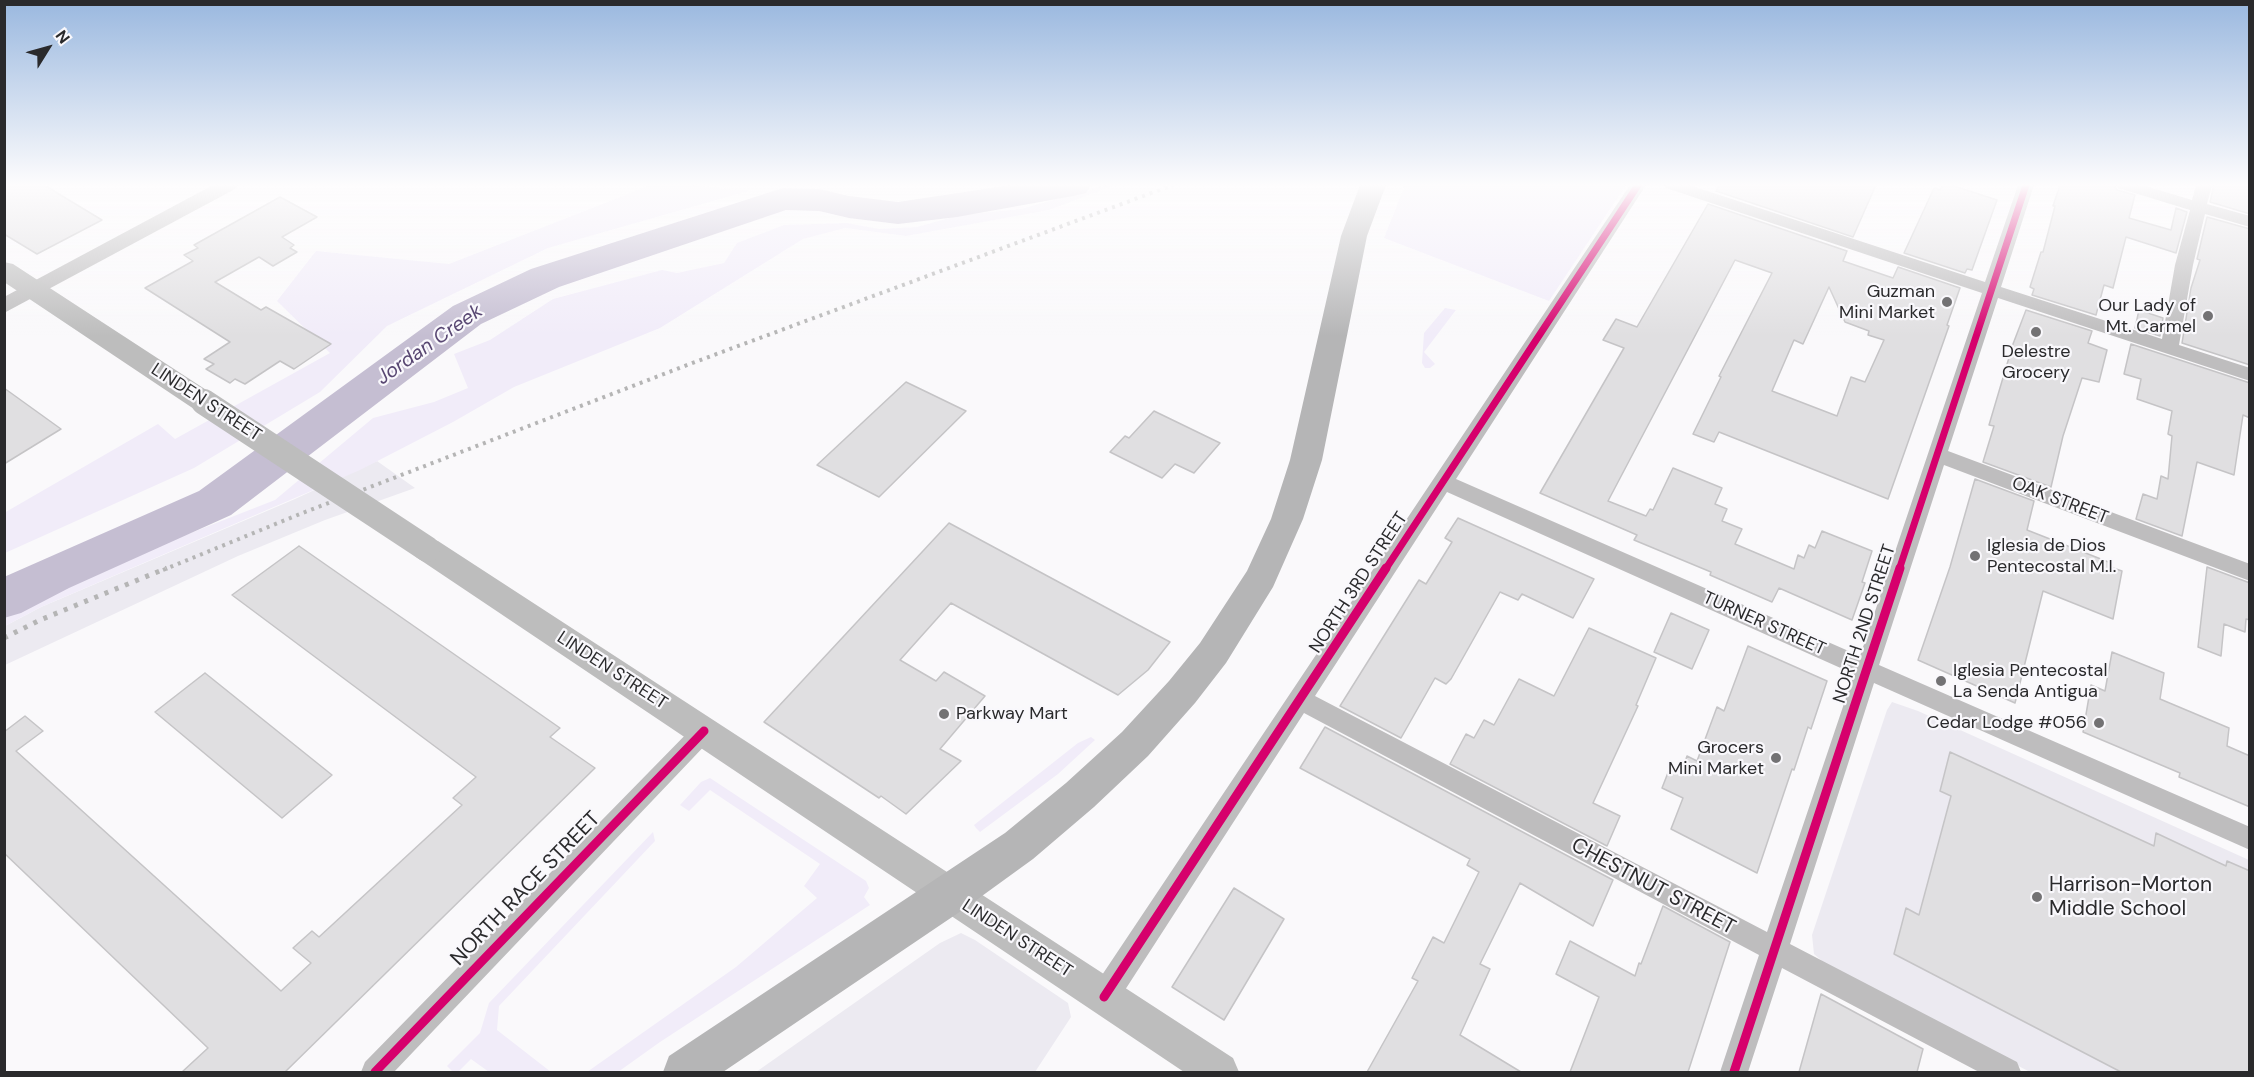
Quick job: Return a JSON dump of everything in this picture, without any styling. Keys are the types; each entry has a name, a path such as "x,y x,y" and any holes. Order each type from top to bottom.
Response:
{"main road":[{"path":"685,1072 843,964 950,896 1019,846 1080,795 1135,744 1182,692 1239,614 1261,577 1287,519 1306,460 1354,235"},
{"name":"LINDEN STREET","path":"4,270 1219,1072"}],"street":[{"path":"4,306 136,235"},
{"name":"NORTH 3RD STREET","path":"1104,997 1605,235"},
{"path":"1825,235 2250,375"},
{"name":"NORTH 2ND STREET","path":"1734,1072 2010,235"},
{"path":"2169,349 2184,265 2192,235"},
{"name":"OAK STREET","path":"1937,454 2250,573"},
{"name":"TURNER STREET","path":"1443,482 2250,839"},
{"name":"CHESTNUT STREET","path":"1300,700 2007,1072"},
{"name":"NORTH RACE STREET","path":"375,1072 704,731"}],"shaded area":[{"path":"522,235 593,235 548,248 387,326 320,392 194,468 5,553 4,513 158,424 175,439 330,353 277,301 316,251 449,264"},
{"path":"757,235 817,235 803,239 660,328 514,387 453,422 360,470 41,607 5,626 5,617 85,579 183,536 275,500 373,418 434,402 468,388 454,354 490,340 553,299 662,270 677,273 724,263 737,243"},
{"path":"1385,235 1593,235 1549,301 1384,238"},
{"path":"1445,308 1456,310 1424,352 1435,364 1430,368 1425,368 1422,363 1424,333"},
{"path":"377,461 415,488 325,520 238,556 5,665 5,626 41,607 295,499"},
{"name":"Harrison-Morton Middle School","path":"1892,702 1918,711 2249,860 2249,1072 2030,1072 1829,967 1814,954 1812,935 1887,710"},
{"path":"1091,737 1095,740 1058,774 980,832 976,828 974,825 1078,743"},
{"path":"710,778 866,881 869,888 864,897 870,905 660,1042 618,1072 587,1072 736,967 817,898 804,886 820,864 710,790 689,811 680,805 701,782"},
{"path":"653,832 655,841 499,1006 497,1030 551,1072 489,1072 471,1059 458,1072 453,1072 447,1066 480,1033 489,1003"},
{"path":"961,933 975,940 1068,1003 1071,1017 1035,1072 756,1072 940,943"}],"building":[{"path":"6,235 73,235 37,254"},
{"path":"211,235 285,235 282,237 294,245 290,248 297,252 273,266 259,257 215,282 261,310 266,307 331,344 294,369 280,361 245,384 235,379 230,383 206,369 214,364 204,359 230,342 145,288 193,261 184,255 198,248 194,245"},
{"path":"1690,235 1800,235 1847,251 1843,261 1893,278 1898,267 1960,288 1947,325 1949,326 1888,499 1719,432 1714,442 1693,434 1721,377 1719,376 1772,273 1735,260 1608,501 1646,516 1650,509 1653,510 1673,468 1722,488 1715,504 1727,509 1722,521 1742,529 1735,544 1794,569 1798,555 1804,558 1809,545 1815,548 1822,531 1872,551 1862,582 1865,583 1852,620 1779,588 1772,602 1710,575 1711,572 1634,540 1637,535 1540,493 1624,348 1603,340 1616,319 1637,327","holes":["1829,287 1845,322 1869,331 1868,335 1884,340 1865,382 1851,377 1837,416 1772,391 1794,340 1803,344"]},
{"path":"1912,235 1984,235 1972,270 1967,269 1965,273 1904,253"},
{"path":"2047,235 2181,235 2176,253 2126,237 2113,288 2104,285 2096,315 2032,295 2034,289 2030,287 2041,252 2043,252"},
{"path":"2203,235 2250,235 2250,365 2182,343 2191,288 2200,260 2197,259"},
{"path":"2026,310 2092,331 2088,343 2107,350 2099,382 2082,378 2063,436 2051,487 1983,462 1994,426 1989,425 2013,344"},
{"path":"2139,310 2163,318 2160,336 2135,328"},
{"path":"2131,344 2250,383 2250,418 2243,415 2234,475 2197,462 2182,536 2136,519 2143,494 2157,499 2161,476 2168,479 2172,436 2168,434 2172,411 2137,399 2141,379 2124,374"},
{"path":"906,382 966,411 879,497 817,465"},
{"path":"4,388 61,429 4,464"},
{"path":"1154,411 1220,443 1194,473 1175,464 1162,478 1110,452 1125,436 1129,438"},
{"path":"1975,479 2034,501 2027,530 2111,563 2110,567 2122,571 2113,619 2043,591 2015,703 1918,660 1950,567"},
{"path":"1458,518 1594,579 1573,618 1522,594 1518,600 1500,592 1451,679 1446,684 1435,678 1401,738 1340,706 1419,580 1426,584 1452,542 1445,538"},
{"path":"949,523 1170,642 1148,670 1118,695 951,603 900,660 936,681 944,672 985,696 940,749 961,761 906,814 764,722"},
{"path":"299,546 560,728 550,737 595,768 285,1072 182,1072 208,1048 4,853 4,732 25,716 43,731 16,751 281,991 311,963 293,948 312,931 319,937 462,805 453,798 476,777 232,595"},
{"path":"2207,567 2250,583 2250,620 2246,619 2245,632 2224,624 2221,656 2198,647"},
{"path":"1671,613 1709,630 1692,669 1654,652"},
{"path":"1589,628 1656,658 1636,705 1638,706 1593,803 1620,816 1607,846 1450,764 1466,734 1474,738 1484,720 1494,725 1519,679 1554,696"},
{"path":"1748,646 1827,681 1811,729 1808,727 1794,770 1792,769 1757,873 1671,829 1683,798 1662,788 1671,765 1682,770 1687,756 1697,761 1717,707 1724,711"},
{"path":"2112,652 2164,673 2160,699 2229,728 2227,746 2250,756 2250,807 2179,777 2180,773 2083,732 2091,685 2105,691"},
{"path":"205,673 332,775 282,818 155,712"},
{"path":"1325,727 1613,880 1593,926 1520,883 1480,964 1490,969 1460,1035 1521,1072 1367,1072 1418,981 1412,978 1433,937 1444,943 1479,872 1467,865 1470,859 1300,768"},
{"name":"Harrison-Morton Middle School","path":"1950,752 2154,846 2156,833 2226,866 2227,861 2250,871 2250,1072 2121,1072 1894,954 1906,908 1919,915 1951,796 1940,791"},
{"path":"1234,888 1284,919 1224,1020 1172,987"},
{"path":"1663,906 1730,942 1688,1072 1570,1072 1599,997 1556,974 1570,941 1635,976"},
{"path":"1821,994 1923,1049 1917,1072 1799,1072"}],"waterway":[{"name":"Jordan Creek","path":"4,599 52,575 215,503 467,315 545,278 674,235"}],"railway":[{"path":"163,570 300,514 695,362 1037,235"},
{"path":"4,638 40,620 167,568"}],"cycle path":[{"path":"1104,997 1605,235"},
{"path":"1734,1072 2009,235"},
{"path":"375,1072 704,731"}],"place":[{"name":"Guzman Mini Market","path":"1947,302"},
{"name":"Our Lady of Mt. Carmel","path":"2208,316"},
{"name":"Delestre Grocery","path":"2036,332"},
{"name":"Iglesia de Dios Pentecostal M.I.","path":"1975,556"},
{"name":"Iglesia Pentecostal La Senda Antigua","path":"1941,681"},
{"name":"Parkway Mart","path":"944,714"},
{"name":"Cedar Lodge #056","path":"2099,723"},
{"name":"Grocers Mini Market","path":"1776,758"},
{"name":"Harrison-Morton Middle School","path":"2037,897"}]}
